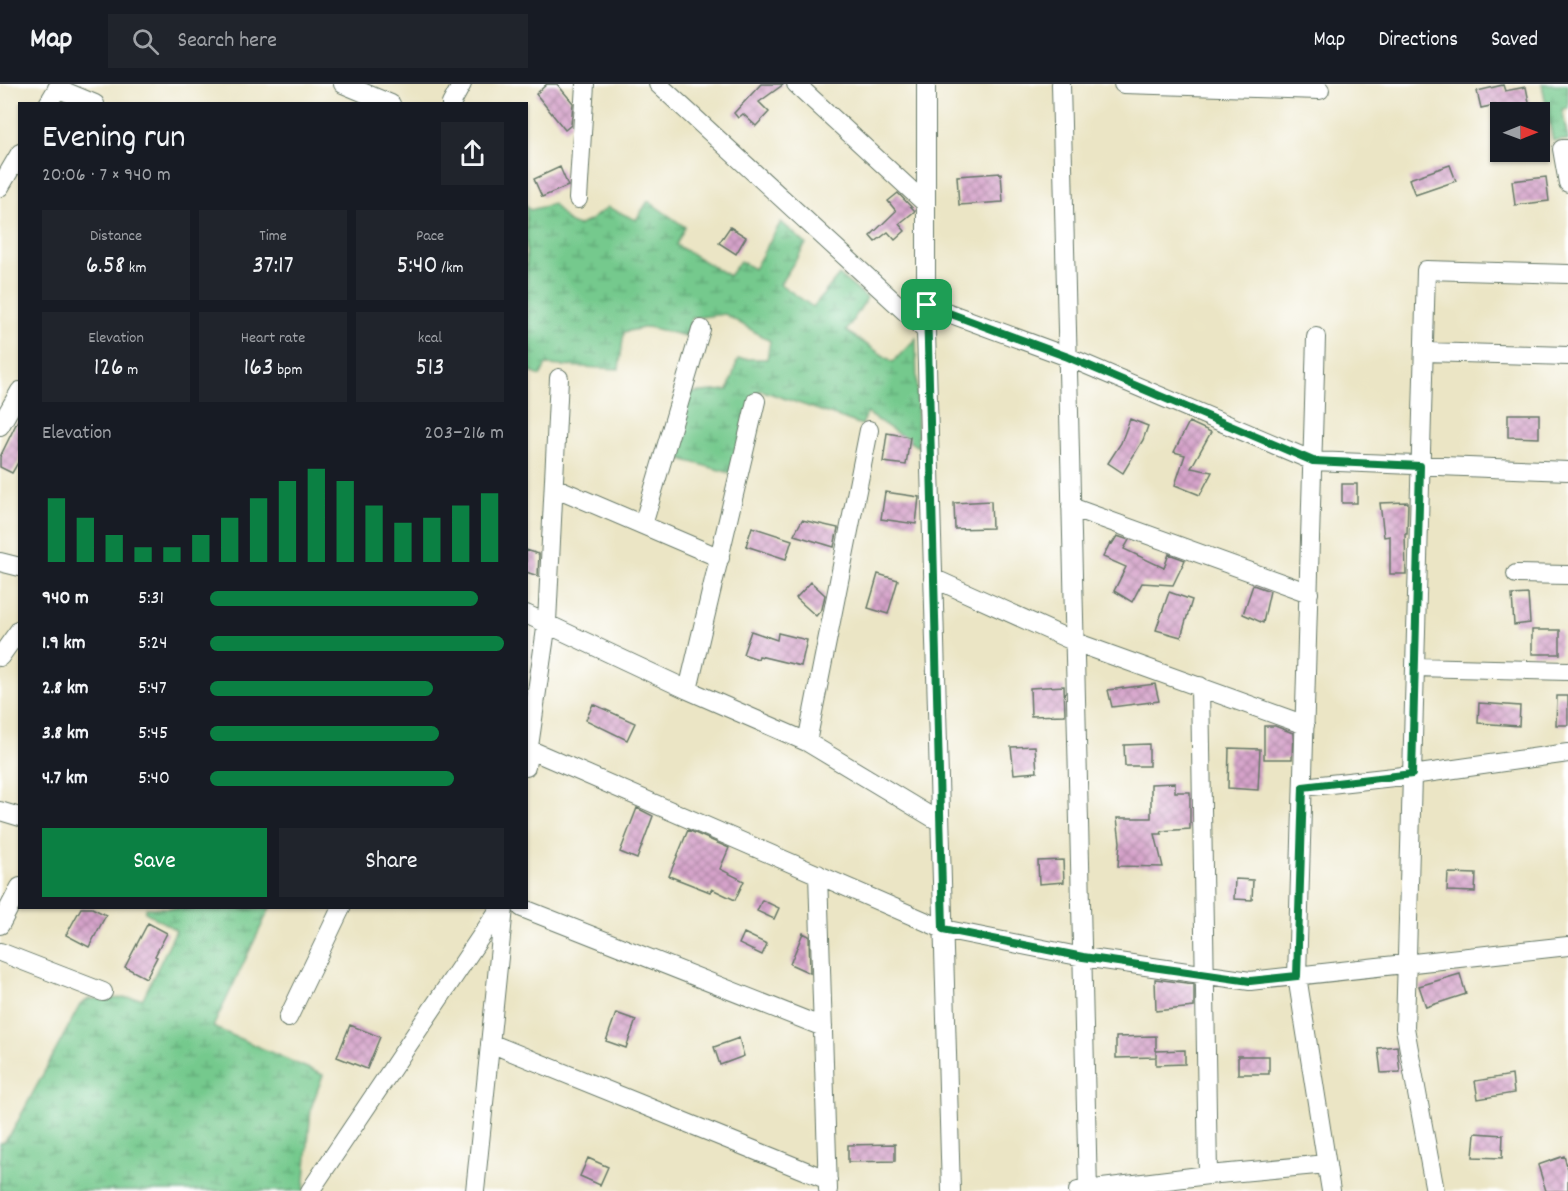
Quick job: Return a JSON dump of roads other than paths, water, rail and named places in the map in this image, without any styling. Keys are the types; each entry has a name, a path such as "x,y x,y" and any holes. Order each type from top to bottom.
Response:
{"street":[{"path":"343,84 386,102"},
{"path":"452,102 462,84"},
{"path":"578,199 585,84"},
{"path":"658,84 926,331"},
{"path":"796,84 926,204"},
{"path":"926,84 926,331 951,1191"},
{"path":"1061,84 1083,957 1085,1190 1327,1164"},
{"path":"1124,84 1320,90"},
{"path":"55,92 88,102"},
{"path":"1568,149 1562,149 1568,183"},
{"path":"0,187 18,156"},
{"path":"1435,1191 1405,1028 1426,270 1568,274"},
{"path":"927,305 1068,357 1313,461 1568,471"},
{"path":"643,525 701,329"},
{"path":"1316,337 1297,976 1331,1191"},
{"path":"1424,352 1568,356"},
{"path":"559,378 547,622 528,755 818,874 943,929 1083,957 1250,981 1568,946"},
{"path":"18,395 1,424 18,428"},
{"path":"688,690 756,401"},
{"path":"807,742 869,430"},
{"path":"554,487 720,558"},
{"path":"1071,507 1309,593"},
{"path":"0,562 18,566"},
{"path":"1516,574 1568,575"},
{"path":"933,578 1075,642 1305,724"},
{"path":"528,615 688,690 807,742 940,822"},
{"path":"0,657 18,631"},
{"path":"1415,667 1568,671"},
{"path":"1200,686 1208,1175"},
{"path":"1303,787 1568,753"},
{"path":"0,812 18,816"},
{"path":"490,1043 828,1186 818,874"},
{"path":"0,925 18,891"},
{"path":"288,1018 341,909"},
{"path":"310,1191 501,909"},
{"path":"478,1190 502,909"},
{"path":"525,909 823,1027"},
{"path":"0,952 103,992"}]}
